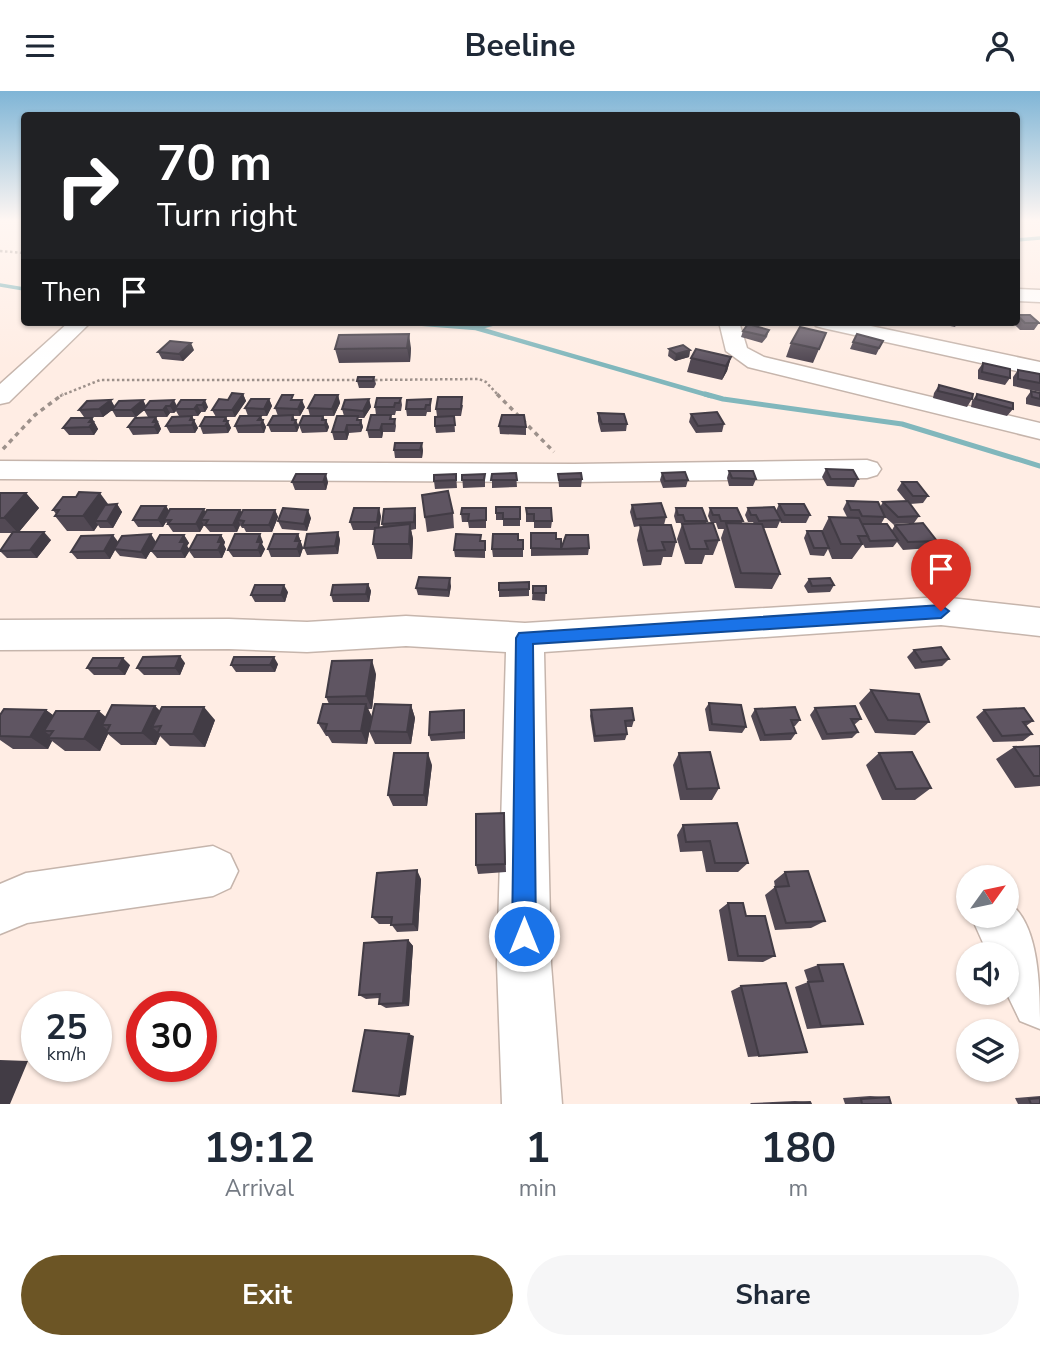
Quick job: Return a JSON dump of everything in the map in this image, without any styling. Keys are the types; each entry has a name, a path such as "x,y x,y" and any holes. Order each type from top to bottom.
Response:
{"street":[{"path":"1020,295 1040,296"},
{"path":"0,397 77,326"},
{"path":"730,326 737,351 756,362 1040,431"},
{"path":"841,326 1040,369"},
{"path":"0,470 574,473 867,469"},
{"path":"0,635 229,634 307,637 406,631 525,638 941,611 1040,622"},
{"path":"525,638 524,964 532,1104"},
{"path":"0,909 26,898 213,871"},
{"path":"1003,928 1040,1001"}],"path":[{"path":"0,452 52,399 77,386 100,380 468,378 486,382 574,473"}],"building":[{"path":"1020,315 1030,315 1039,323 1025,323"},
{"path":"747,326 769,330 765,336 743,331"},
{"path":"800,327 826,333 819,349 791,343"},
{"path":"409,334 407,348 335,349 339,335"},
{"path":"857,334 883,341 879,348 853,342"},
{"path":"170,341 191,343 179,354 158,352"},
{"path":"683,345 690,350 676,354 669,349"},
{"path":"696,349 731,357 726,366 691,358"},
{"path":"983,363 1010,369 1010,378 982,372"},
{"path":"1018,370 1040,374 1040,383 1018,379"},
{"path":"358,377 374,377 373,381 357,381"},
{"path":"939,385 973,394 972,399 938,391"},
{"path":"1031,391 1040,393 1040,399 1032,397"},
{"path":"232,393 243,394 232,410 212,410 219,399 228,400"},
{"path":"977,394 1013,403 1013,409 976,399"},
{"path":"282,395 293,395 291,400 302,400 298,409 275,408"},
{"path":"315,395 338,395 332,409 308,408"},
{"path":"438,397 462,397 461,409 436,409"},
{"path":"377,398 401,398 394,407 375,407"},
{"path":"251,399 269,399 264,409 245,408"},
{"path":"369,399 363,411 342,409 345,400"},
{"path":"431,399 430,405 426,405 425,409 406,409 407,400"},
{"path":"111,400 99,409 79,410 87,401"},
{"path":"143,400 131,410 112,410 119,401"},
{"path":"174,400 163,410 143,410 150,401"},
{"path":"181,400 205,400 194,409 175,409"},
{"path":"717,412 724,424 698,426 691,414"},
{"path":"598,413 624,414 627,424 602,424"},
{"path":"293,415 292,420 296,420 294,425 268,425 273,416"},
{"path":"371,415 391,415 390,419 395,419 394,424 382,424 380,430 367,430"},
{"path":"502,415 524,415 526,427 499,426"},
{"path":"192,416 192,425 166,426 172,417"},
{"path":"240,416 261,416 258,420 263,420 261,425 235,426"},
{"path":"303,416 323,416 325,425 299,425"},
{"path":"337,416 358,416 360,425 347,425 345,432 332,432"},
{"path":"454,416 455,425 435,426 435,417"},
{"path":"156,417 154,427 128,427 135,418"},
{"path":"205,417 226,417 224,421 228,421 225,426 200,426"},
{"path":"71,418 92,418 89,422 93,422 89,427 63,428"},
{"path":"395,443 422,443 420,450 394,450"},
{"path":"826,469 853,470 858,479 831,479"},
{"path":"729,471 753,471 756,479 732,478"},
{"path":"685,472 688,480 665,481 662,473"},
{"path":"516,473 517,480 491,480 492,474"},
{"path":"581,473 582,479 559,480 558,474"},
{"path":"296,474 326,474 323,482 292,482"},
{"path":"456,474 456,480 434,481 434,475"},
{"path":"485,474 484,480 462,480 462,475"},
{"path":"902,482 917,482 928,496 913,496"},
{"path":"448,491 453,513 425,517 422,495"},
{"path":"79,492 100,493 83,516 55,516 59,510 53,510 63,497 76,497"},
{"path":"0,493 26,493 4,518 0,518"},
{"path":"847,501 878,502 885,517 862,516 859,510 851,510"},
{"path":"908,501 919,516 898,517 883,502"},
{"path":"661,503 666,517 636,519 632,505"},
{"path":"117,504 107,521 95,521 105,505"},
{"path":"779,504 804,504 810,515 785,515"},
{"path":"141,506 166,506 158,520 133,520"},
{"path":"496,507 520,507 520,519 503,519 503,513 496,513"},
{"path":"774,507 781,520 759,521 756,515 751,515 748,508"},
{"path":"283,508 308,510 304,524 278,521"},
{"path":"354,508 379,508 377,522 350,522"},
{"path":"415,508 414,522 382,524 384,509"},
{"path":"462,508 486,508 486,520 468,521 469,514 461,514"},
{"path":"526,508 551,508 552,521 534,521 534,514 527,514"},
{"path":"676,508 702,508 707,521 685,521 683,515 678,515"},
{"path":"710,508 737,508 743,521 721,521 719,515 713,515"},
{"path":"170,509 204,509 196,524 168,524 171,520 164,520"},
{"path":"207,510 240,510 233,525 205,525 208,520 201,520"},
{"path":"243,510 275,510 269,525 242,525 244,521 238,520"},
{"path":"829,517 859,518 868,536 858,536 862,544 841,544"},
{"path":"713,523 719,540 705,541 708,549 690,549 682,524"},
{"path":"726,523 762,524 780,574 741,573"},
{"path":"923,523 937,541 908,542 895,525"},
{"path":"410,524 409,544 373,544 375,528"},
{"path":"862,524 887,524 898,540 870,541"},
{"path":"640,525 671,525 676,542 662,542 665,550 647,551"},
{"path":"807,531 822,531 829,548 814,548"},
{"path":"13,532 44,532 30,550 0,551"},
{"path":"338,532 335,546 304,548 307,534"},
{"path":"531,533 556,533 556,539 561,539 561,549 531,548"},
{"path":"151,534 141,552 114,549 122,536"},
{"path":"235,534 260,534 258,550 228,550"},
{"path":"274,534 298,534 295,541 300,541 297,549 268,549"},
{"path":"456,534 481,535 480,541 485,541 485,550 454,550"},
{"path":"493,534 518,534 518,540 523,540 523,549 492,549"},
{"path":"113,535 104,551 71,552 81,536"},
{"path":"160,535 184,535 180,542 185,542 181,551 151,551"},
{"path":"197,535 221,535 218,542 222,542 218,550 189,550"},
{"path":"566,535 588,535 589,548 561,549"},
{"path":"419,577 450,578 448,590 416,588"},
{"path":"830,578 834,585 812,586 809,579"},
{"path":"529,582 529,589 499,590 499,583"},
{"path":"368,584 366,594 331,595 333,585"},
{"path":"255,585 284,585 281,595 251,595"},
{"path":"533,586 546,586 546,593 533,593"},
{"path":"941,647 949,659 922,662 914,650"},
{"path":"180,656 175,668 137,668 143,657"},
{"path":"234,657 274,657 270,665 231,665"},
{"path":"93,658 123,658 118,668 87,668"},
{"path":"372,660 366,696 326,697 332,661"},
{"path":"871,690 919,694 929,722 888,720"},
{"path":"709,703 741,705 746,727 712,724"},
{"path":"323,704 366,704 361,731 325,731 327,724 318,723"},
{"path":"375,704 411,705 407,732 369,731"},
{"path":"112,705 155,706 142,733 106,733 110,725 102,725"},
{"path":"855,706 861,719 851,719 858,732 827,734 815,708"},
{"path":"162,707 204,707 193,734 157,734 161,726 152,727"},
{"path":"795,707 800,720 791,720 796,733 765,735 755,709"},
{"path":"632,708 634,720 625,721 627,734 595,736 591,710"},
{"path":"1024,708 1033,721 1023,722 1032,734 1002,736 984,710"},
{"path":"4,709 46,710 30,737 0,736 0,715"},
{"path":"464,710 464,732 429,735 430,712"},
{"path":"56,711 99,711 84,739 48,738 53,731 44,731"},
{"path":"1040,746 1040,776 1034,776 1014,747"},
{"path":"710,752 719,788 687,789 679,753"},
{"path":"912,752 931,788 896,789 879,753"},
{"path":"394,753 428,753 424,795 388,795"},
{"path":"504,813 505,864 476,865 476,814"},
{"path":"737,823 748,863 715,863 710,841 686,842 683,825"},
{"path":"417,870 413,924 391,925 392,917 372,917 377,873"},
{"path":"808,871 825,921 786,923 775,887 789,886 785,872"},
{"path":"728,903 743,903 746,916 765,916 775,956 738,956"},
{"path":"408,940 403,1003 379,1004 380,994 359,995 364,943"},
{"path":"843,964 863,1024 821,1026 808,982 823,981 818,965"},
{"path":"786,983 807,1052 759,1056 741,986"},
{"path":"365,1030 409,1034 399,1096 353,1091"},
{"path":"889,1097 891,1104 862,1104 861,1099"},
{"path":"1040,1098 1040,1104 1031,1104 1029,1099"},
{"path":"810,1102 811,1104 770,1104"}],"waterway":[{"path":"0,285 21,288"},
{"path":"451,326 476,328"},
{"path":"476,328 484,326"},
{"path":"476,328 711,396"},
{"path":"705,394 723,399 902,424 1040,466"}],"route":[{"path":"524,936 525,638 941,611"}]}
